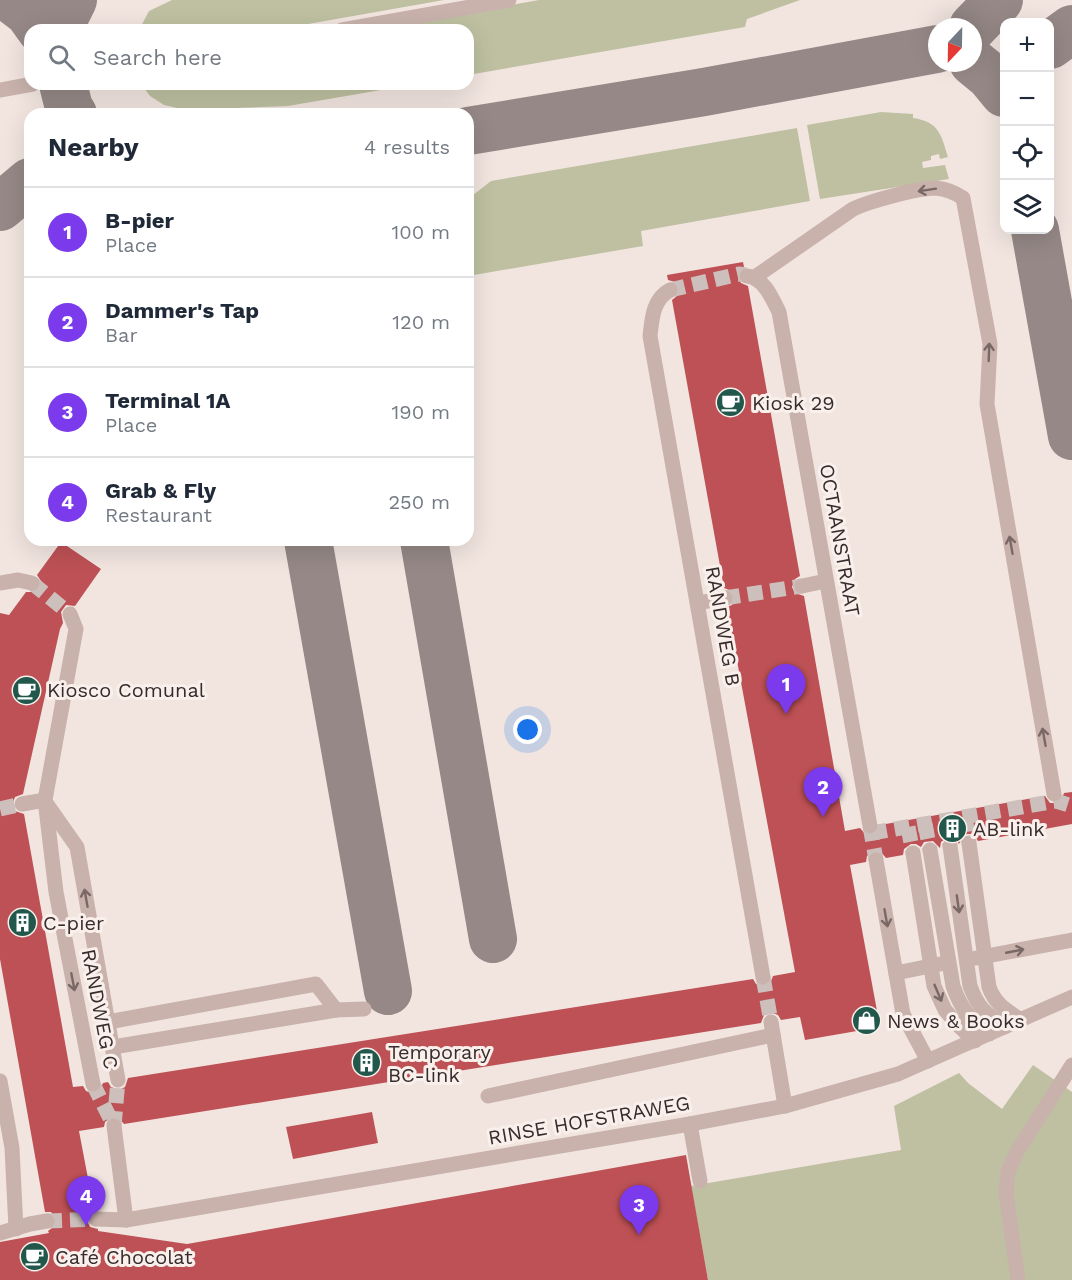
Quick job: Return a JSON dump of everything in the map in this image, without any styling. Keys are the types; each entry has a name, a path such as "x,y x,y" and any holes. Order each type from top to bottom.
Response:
{"lane":[{"path":"375,24 509,0"},
{"path":"0,90 24,86"},
{"name":"OCTAANSTRAAT","path":"870,826 779,312 770,294 750,276 853,209 868,202 935,188 951,190 963,198 990,344 987,404 1054,794"},
{"name":"RANDWEG B","path":"670,290 666,291 652,312 650,336 763,977"},
{"path":"0,583 18,580 32,583"},
{"path":"802,586 826,582"},
{"path":"698,603 725,598"},
{"name":"RANDWEG C","path":"70,614 76,629 45,800 56,892 93,1084"},
{"path":"22,804 45,800"},
{"name":"RANDWEG C","path":"45,800 77,847 118,1080"},
{"path":"969,843 993,998 1000,1007 1021,1020"},
{"path":"950,846 970,986 975,1002 986,1014 1005,1027"},
{"path":"930,850 953,986 960,1004 982,1037"},
{"path":"913,853 934,986 945,1010 960,1027 982,1037"},
{"path":"876,860 903,1014 928,1061"},
{"path":"896,973 1072,940"},
{"path":"108,1022 316,984 336,1010"},
{"path":"250,996 255,1023"},
{"name":"RINSE HOFSTRAWEG","path":"96,1219 126,1220 785,1106 898,1074 1072,997"},
{"path":"180,1009 184,1035"},
{"path":"113,1047 336,1010 364,1009"},
{"path":"488,1096 772,1028 785,1106"},
{"path":"1018,1280 1006,1193 1008,1171 1018,1150 1072,1065"},
{"path":"0,1081 16,1229"},
{"path":"690,1124 700,1181"},
{"path":"114,1126 126,1220"},
{"path":"0,1233 46,1221"}],"green space":[{"path":"172,0 444,0 308,24 142,24 149,11"},
{"path":"539,0 800,0 747,19 745,27 474,74 474,24 402,24"},
{"path":"146,90 381,90 288,106 237,108 177,108 164,105 150,96"},
{"path":"881,112 913,114 913,118 934,126 941,136 948,157 940,159 939,154 931,156 931,160 922,162 923,168 945,165 949,179 820,199 807,125"},
{"path":"797,128 810,201 641,231 643,246 474,275 474,194 491,181"},
{"path":"1033,1065 1072,1092 1072,1280 708,1280 691,1186 901,1150 894,1106 959,1073 968,1083 1002,1109"}],"building":[{"path":"743,262 744,267 740,270 738,278 741,283 748,286 800,576 795,579 792,587 795,593 804,596 845,831 860,828 866,835 872,835 879,830 880,825 1045,796 1050,803 1056,803 1061,801 1064,793 1072,792 1072,824 978,841 973,834 967,834 963,836 959,844 954,837 948,837 941,842 940,848 933,841 924,842 921,847 911,844 904,849 903,855 886,858 880,851 874,851 867,856 866,862 850,865 880,1027 805,1040 800,1017 781,1020 778,1015 770,1012 764,1015 761,1023 124,1124 118,1117 112,1116 105,1122 104,1127 79,1131 94,1210 88,1213 86,1218 90,1227 98,1231 187,1244 686,1155 708,1280 0,1280 0,1242 49,1233 48,1231 56,1225 57,1220 51,1212 45,1212 0,959 0,613 9,615 26,592 40,589 41,581 37,575 58,546 67,546 101,569 75,606 66,605 61,612 63,623 23,794 15,797 12,805 15,811 24,814 73,1087 83,1086 86,1091 94,1094 100,1091 103,1083 108,1082 111,1087 119,1090 125,1087 128,1078 753,979 756,984 764,987 770,984 773,976 795,972 727,607 732,605 735,597 732,591 724,588 672,300 678,295 680,289 675,282 668,280 667,275"},
{"path":"372,1112 378,1143 293,1159 286,1127"}],"taxiway":[{"path":"12,0 28,12 37,24"},
{"path":"64,24 73,0"},
{"path":"982,18 999,0"},
{"path":"1054,42 1072,29"},
{"path":"474,130 704,92 928,51"},
{"path":"982,69 1000,88"},
{"path":"64,90 69,108"},
{"path":"0,207 24,187"},
{"path":"1036,234 1072,436"},
{"path":"309,546 388,991"},
{"path":"425,546 493,939"}],"tunnel":[{"path":"670,290 739,274 746,275"},
{"path":"32,583 70,614"},
{"path":"725,598 802,586"},
{"path":"872,833 1056,801 1072,806"},
{"path":"0,809 22,804"},
{"path":"965,817 969,843"},
{"path":"946,820 950,846"},
{"path":"925,824 930,850"},
{"path":"870,826 876,860"},
{"path":"908,827 913,853"},
{"path":"763,977 771,1022"},
{"path":"114,1126 118,1080"},
{"path":"93,1084 114,1126"},
{"path":"47,1221 96,1219"}],"place":[{"name":"Kiosk 29","path":"731,403"},
{"name":"Kiosco Comunal","path":"26,690"},
{"name":"B-pier","path":"786,714"},
{"name":"Dammer's Tap","path":"823,817"},
{"name":"AB-link","path":"952,829"},
{"name":"C-pier","path":"22,923"},
{"name":"News & Books","path":"866,1021"},
{"name":"Temporary BC-link","path":"367,1063"},
{"name":"Grab & Fly","path":"86,1226"},
{"name":"Terminal 1A","path":"639,1235"},
{"name":"Café Chocolat","path":"34,1257"}]}
